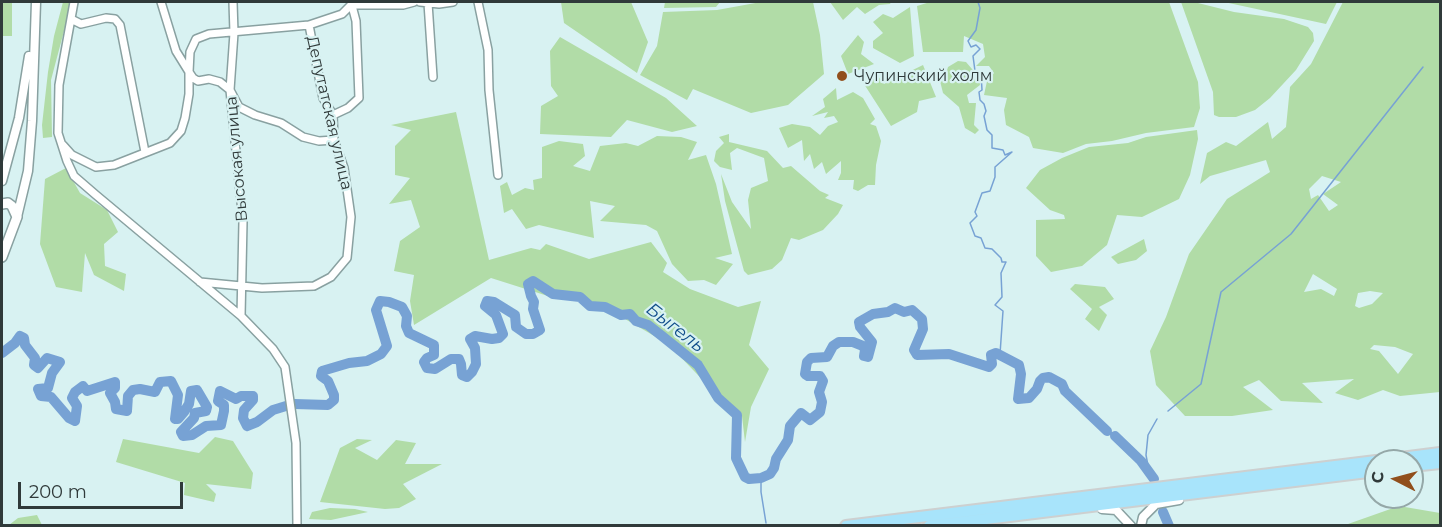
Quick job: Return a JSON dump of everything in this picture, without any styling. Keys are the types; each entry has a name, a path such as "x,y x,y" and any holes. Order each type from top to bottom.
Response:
{"highway":[{"path":"1424,455 1440,453"},
{"path":"846,525 1364,462"},
{"path":"1424,465 1440,463"},
{"path":"928,525 1364,472"}],"main road":[{"path":"2,204 8,203 12,206 17,217 2,257"}],"street":[{"path":"2,180 19,118 36,2"},
{"path":"74,2 59,85 58,133 67,161 74,176 241,316 273,349 285,368 296,443 297,525"},
{"path":"161,2 176,51 189,72 198,81"},
{"name":"Высокая улица","path":"233,2 234,33 230,90 243,222 241,316"},
{"path":"351,3 403,5 414,2"},
{"path":"433,77 424,2 439,4 453,2"},
{"path":"478,2 488,50 489,90 498,175"},
{"path":"61,140 72,155 96,167 114,165 170,143 180,131 185,118 189,93 190,52 196,39 209,34 309,25 342,14 351,3"},
{"path":"333,115 348,108 359,98 356,21 351,3"},
{"path":"71,19 81,24 106,18 115,19 120,25 145,152"},
{"path":"17,217 28,171 32,122 34,23"},
{"name":"Депутатская улица","path":"200,282 262,288 314,286 331,277 347,258 351,217 344,168 334,140 333,115 323,98 309,25"},
{"path":"189,93 198,81 209,79 220,82 230,90 239,107 281,123 303,137 320,141 334,140"},
{"path":"1141,525 1143,517 1156,504 1223,490"},
{"path":"1063,509 1084,511 1109,508 1121,513 1131,525"}],"green space":[{"path":"12,2 12,36 2,36 2,3"},
{"path":"63,2 70,2 51,80 52,137 43,138 42,125 48,72"},
{"path":"561,2 631,2 648,42 637,73 564,23"},
{"path":"665,2 720,2 716,7 664,8"},
{"path":"761,2 813,2 820,35 824,74 788,105 751,113 693,89 687,100 640,75 657,46 663,12 717,10"},
{"path":"830,2 891,2 879,5 865,14 857,7 843,20"},
{"path":"930,2 1169,2 1198,82 1200,108 1194,127 1086,144 1063,153 1033,148 1029,137 1006,125 1004,110 1007,98 984,95 987,81 994,73 989,66 976,66 985,57 983,44 964,36 963,52 923,52 917,6"},
{"path":"1181,2 1194,2 1234,12 1284,19 1308,27 1313,33 1314,41 1296,70 1270,98 1255,110 1236,117 1219,117 1214,115 1213,92"},
{"path":"1224,2 1337,2 1326,24"},
{"path":"1343,2 1440,2 1440,392 1400,396 1383,390 1358,400 1335,393 1354,379 1302,383 1323,403 1281,401 1259,380 1243,387 1273,410 1232,416 1185,416 1156,385 1150,351 1166,317 1189,254 1227,199 1270,172 1266,160 1210,176 1200,184 1207,153 1226,142 1236,146 1268,122 1272,139 1286,127 1290,87 1311,64","holes":["1322,176 1341,182 1323,194 1338,205 1329,211 1318,195 1311,199 1309,189","1313,274 1337,289 1334,296 1321,289 1304,292","1370,291 1383,293 1372,304 1359,308 1355,306 1358,293","1374,345 1395,347 1413,354 1398,374 1379,351 1370,349"]},
{"path":"910,7 914,56 900,63 873,48 873,41 883,33 873,22 883,14 893,18"},
{"path":"858,35 864,42 861,54 874,64 848,74 841,56"},
{"path":"560,37 666,98 697,126 672,132 627,120 611,137 540,134 541,106 558,96 551,86 550,51"},
{"path":"958,61 966,62 978,76 980,85 967,95 969,103 976,103 974,125 979,130 975,134 965,128 959,107 943,93 937,69 945,77 948,67"},
{"path":"923,65 936,97 919,101 917,112 891,126 864,84 878,76 884,84"},
{"path":"836,88 837,100 853,92 863,98 875,119 870,124 876,126 881,141 875,185 868,185 858,191 853,189 854,180 838,180 841,173 841,161 826,174 822,162 814,169 810,154 804,161 802,140 788,148 779,128 792,124 810,127 820,135 828,126 838,122 834,116 824,118 828,112 812,116 825,107 823,99"},
{"path":"456,112 489,260 531,248 540,250 546,244 589,259 651,242 667,263 663,272 690,289 738,307 761,301 749,345 769,369 751,407 745,442 742,416 722,400 668,344 613,312 574,298 551,297 491,278 414,325 410,301 414,275 394,271 400,241 420,227 411,200 389,204 410,178 395,175 395,146 411,130 391,125"},
{"path":"1197,130 1198,139 1190,175 1179,199 1142,217 1117,215 1107,245 1082,266 1051,272 1036,256 1036,220 1065,219 1064,215 1050,210 1026,188 1040,170 1089,147 1128,143 1146,137"},
{"path":"729,134 729,142 767,151 783,168 791,166 820,191 829,195 825,198 843,205 823,230 799,240 791,238 782,260 772,269 748,275 744,271 725,201 721,174 732,202 751,229 748,200 751,188 768,181 764,158 737,148 730,153 732,170 720,167 714,161 716,151 724,143 719,137"},
{"path":"657,136 681,137 697,142 688,160 706,155 716,184 732,254 715,258 733,264 716,285 704,280 688,281 672,264 657,231 646,225 600,221 615,206 590,201 594,238 539,225 526,229 512,209 504,213 500,186 507,182 512,195 525,188 534,190 533,180 542,178 542,147 559,141 583,144 585,156 573,166 590,171 600,146 626,143 638,146"},
{"path":"66,168 80,193 107,210 118,232 104,244 105,266 126,274 124,291 94,275 85,253 82,292 56,287 40,244 45,179"},
{"path":"1144,239 1147,251 1136,260 1118,264 1111,257"},
{"path":"1075,284 1105,287 1114,299 1099,307 1107,315 1099,331 1085,319 1092,309 1070,289"},
{"path":"215,437 233,441 253,473 251,489 206,484 216,494 214,502 184,495 185,483 116,462 123,439 199,453"},
{"path":"357,439 372,440 355,448 377,460 396,440 416,443 405,464 442,464 403,484 416,499 399,508 385,509 320,502 340,448"},
{"path":"330,508 368,512 331,520 309,519 312,512"},
{"path":"1390,509 1417,509 1440,513 1440,525 1348,524"},
{"path":"37,515 42,525 9,525 18,518"}],"waterway":[{"path":"978,2 980,8 976,30 968,41 971,47 976,45 980,49 973,56 975,71 981,74 980,100 986,111 984,116 987,130 992,135 992,148 1003,150 1005,155 1012,152 995,167 995,177 990,191 982,193 975,212 977,216 970,223 975,236 981,238 985,248 992,249 1002,262 1006,262 1001,273 1002,297 995,305 1003,311 1000,354"},
{"path":"1168,411 1201,384 1221,292 1291,234 1423,67"},
{"name":"Быгель","path":"295,404 328,405 334,400 334,395 328,381 321,376 322,371 349,363 367,361 381,354 387,346 376,310 380,301 402,307 407,316 406,326 409,333 434,345 434,355 424,362 427,368 435,369 451,359 459,359 462,375 467,377 476,364 475,348 470,339 475,336 499,338 503,334 496,315 485,306 487,301 494,302 515,315 516,327 526,334 533,334 540,330 528,284 533,281 553,294 580,297 590,306 605,307 621,315 630,314 636,321 648,325 698,365 718,398 737,415 736,458 745,477 749,479 761,478 770,474 788,440 790,426 801,413 810,420 820,412 822,402 819,392 823,381 820,376 805,374 807,362 811,358 827,357 833,346 839,342 853,342 863,346 864,356 868,357 872,342 860,327 859,322 873,314 888,312 895,308 904,312 912,310 922,319 923,329 914,350 917,355 949,354 989,367 992,364 991,355 996,353 1019,365 1021,374 1018,399 1029,398 1037,389 1040,381 1049,377 1062,384 1065,391 1107,431"},
{"name":"Быгель","path":"2,353 20,336 24,338 25,345 35,358 34,365 38,368 47,358 60,362 52,373 48,388 38,389 41,396 51,397 69,418 75,421 77,406 72,398 75,392 83,386 87,391 115,382 115,388 110,393 116,409 127,411 128,396 133,390 155,392 160,382 171,381 178,395 175,419 178,419 189,404 191,391 197,390 207,407 206,411 195,413 194,418 181,432 183,436 192,435 206,426 221,425 224,405 218,401 220,391 236,399 241,396 253,396 253,400 244,410 243,418 247,426 257,422 273,410 286,406"},
{"path":"1149,471 1146,455 1148,435 1157,419"},
{"name":"Быгель","path":"1115,436 1141,461 1154,479"},
{"path":"761,478 766,523"},
{"name":"Быгель","path":"1163,512 1169,526"}],"place":[{"name":"Чупинский холм","path":"842,76"}]}
